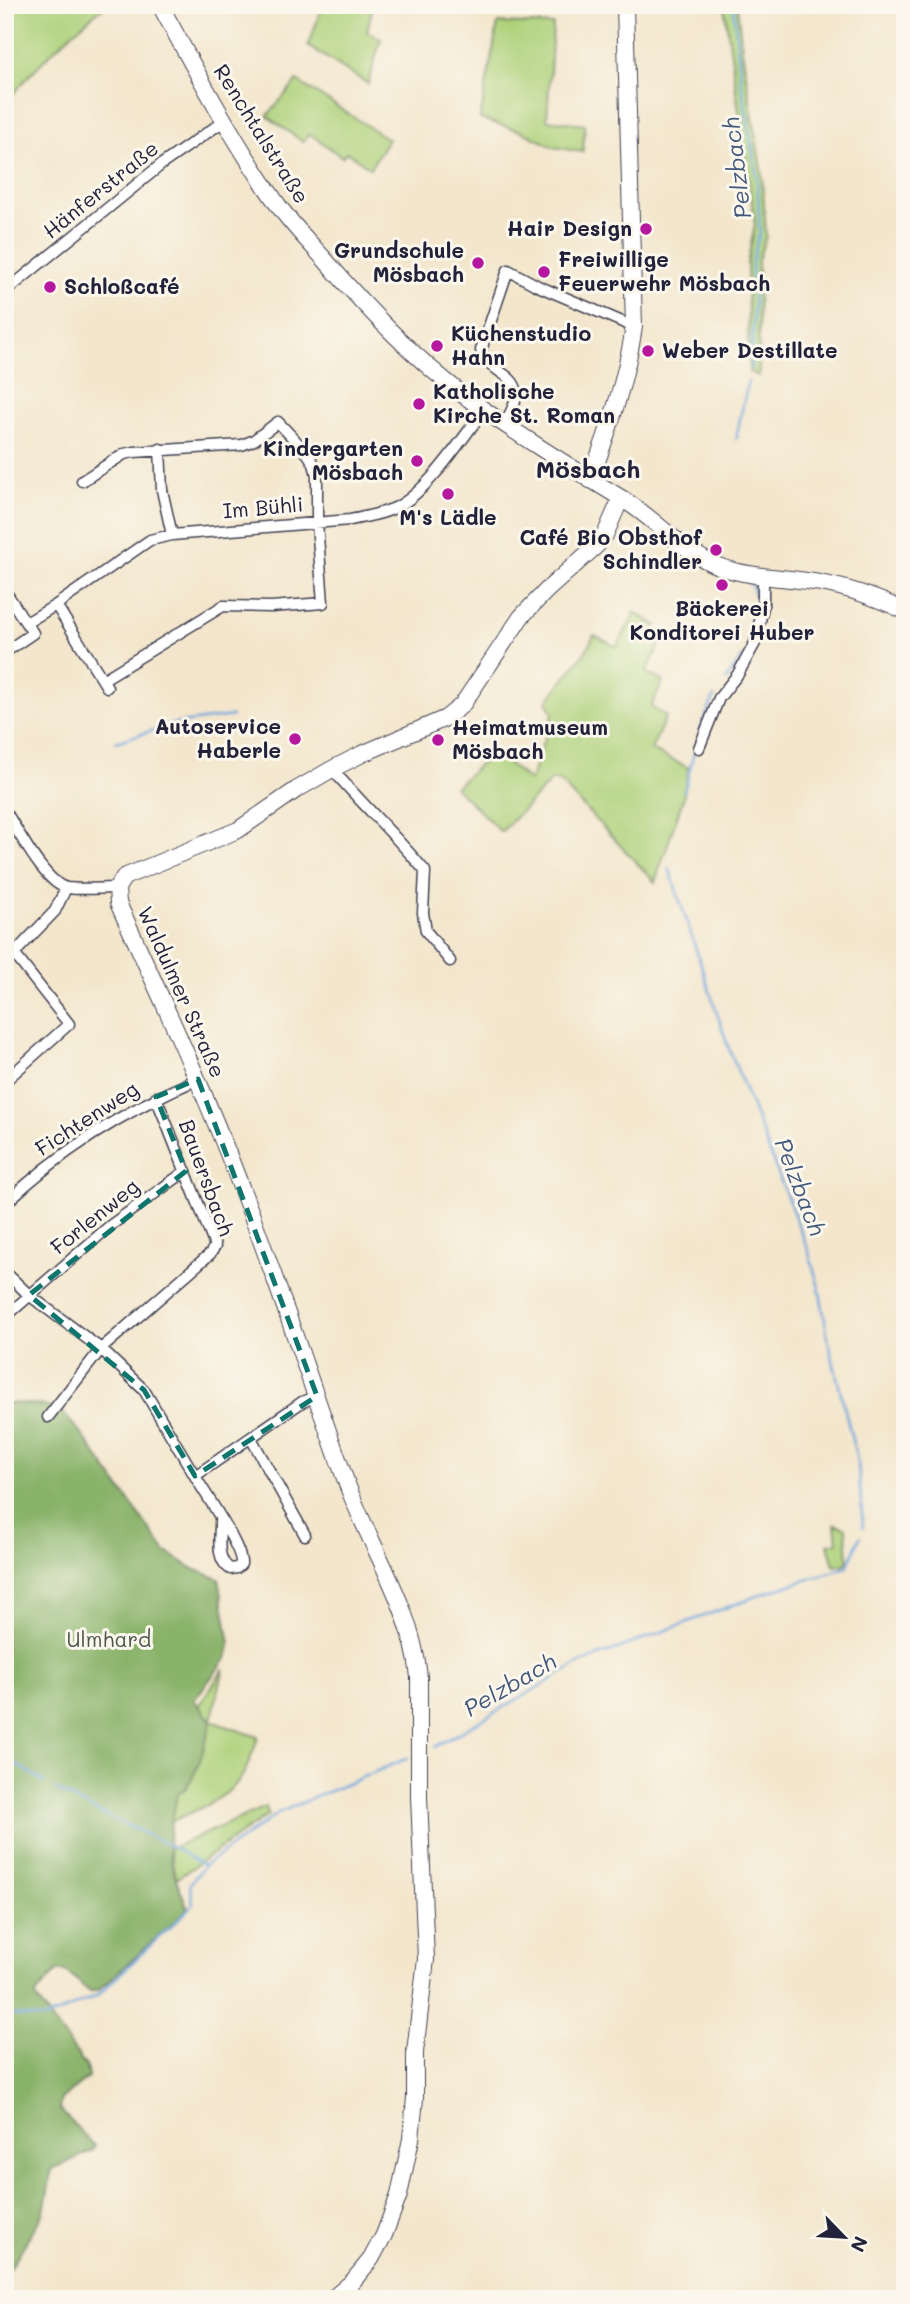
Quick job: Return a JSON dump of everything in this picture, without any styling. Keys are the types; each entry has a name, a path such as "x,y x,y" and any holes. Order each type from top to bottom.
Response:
{"street":[{"name":"Renchtalstraße","path":"160,5 224,121 279,207 339,276 444,380 504,424 647,514 689,550 706,560 721,567 842,587 905,611"},
{"path":"590,480 622,391 634,327 625,5"},
{"name":"Hänferstraße","path":"5,292 162,164 224,121"},
{"path":"504,424 516,400 515,390 510,377 485,360 481,350 508,270 538,286 634,327"},
{"name":"Im Bühli","path":"26,623 150,540 172,535 317,523 375,515 414,495 485,410"},
{"path":"56,605 106,683 223,606 271,607 323,603 317,523 317,475 308,454 278,422 243,445 160,449 124,454 82,481"},
{"path":"160,449 162,490 172,535"},
{"name":"Waldulmer Straße","path":"332,2299 353,2281 371,2259 384,2235 399,2195 411,2138 415,2098 415,2052 426,1959 419,1797 418,1661 408,1622 380,1554 356,1506 248,1205 198,1079 118,903 117,888 124,877 238,830 332,769 446,718 462,705 521,617 605,535 621,498"},
{"path":"699,748 719,698 738,674 755,643 763,607 763,575"},
{"path":"5,652 33,633 7,594"},
{"path":"332,769 360,803 387,827 425,871 423,913 426,932 450,961"},
{"path":"6,813 55,883 66,887 117,888"},
{"path":"5,963 55,911 66,887"},
{"path":"5,1081 69,1024 15,955"},
{"name":"Fichtenweg","path":"5,1204 34,1176 64,1154 156,1097 198,1079"},
{"name":"Bauersbach","path":"101,1349 210,1254 215,1246 156,1097"},
{"name":"Forlenweg","path":"5,1317 111,1225 186,1171"},
{"path":"5,1272 29,1295 101,1349 144,1390 220,1518"},
{"path":"48,1417 101,1349"},
{"path":"195,1476 302,1402 317,1396"},
{"path":"251,1438 305,1535"}],"highlighted area":[{"path":"198,1079 317,1396 195,1476 144,1390 29,1295 186,1171 156,1097"}],"green space":[{"path":"5,5 106,5 52,52 5,104"},
{"path":"323,5 373,5 367,31 381,39 368,84 308,46"},
{"path":"724,5 737,5 762,175 766,236 758,260 759,376 749,372 747,263 755,225"},
{"path":"498,23 553,25 547,120 585,124 583,152 553,147 521,131 480,119"},
{"path":"297,81 388,139 370,168 347,152 342,157 310,134 303,142 267,116"},
{"path":"635,613 657,625 653,633 663,638 646,673 663,681 651,707 666,716 651,750 689,768 683,799 655,882 560,782 552,780 501,832 455,787 493,752 530,781 553,713 547,701 586,651 594,635 617,647"},
{"name":"Ulmhard","path":"5,1403 43,1405 63,1413 80,1432 165,1551 194,1569 219,1579 230,1644 227,1657 194,1700 211,1721 210,1728 195,1773 177,1795 170,1828 170,1856 187,1907 184,1914 98,1990 90,1992 66,1971 57,1971 37,1992 36,1998 86,2066 88,2078 61,2099 59,2109 95,2146 92,2151 52,2169 44,2212 5,2277"},
{"path":"835,1524 846,1528 848,1561 834,1566 828,1544 837,1542"},
{"path":"224,1668 211,1721 199,1706"},
{"path":"211,1721 258,1737 250,1760 238,1782 230,1790 172,1821 177,1794 187,1787"},
{"path":"266,1807 268,1815 176,1879 169,1849"}],"waterway":[{"name":"Pelzbach","path":"733,5 741,81 757,178 760,231 752,263 754,305 751,369"},
{"name":"Pelzbach","path":"736,439 748,381"},
{"path":"748,583 752,585 758,610"},
{"path":"726,680 742,657"},
{"path":"700,730 714,697"},
{"path":"116,742 173,724 232,716"},
{"path":"684,792 695,748"},
{"name":"Pelzbach","path":"669,868 728,1046 808,1250 819,1287 829,1344 858,1464 863,1527"},
{"name":"Pelzbach","path":"435,1747 580,1663 762,1594 847,1567 860,1537"},
{"name":"Pelzbach","path":"5,1757 44,1782"},
{"name":"Pelzbach","path":"5,2014 45,2019 98,1995 193,1905 190,1884 204,1866 280,1812 408,1758"},
{"name":"Pelzbach","path":"56,1789 204,1866"}],"place":[{"name":"Hair Design","path":"646,229"},
{"name":"Grundschule Mösbach","path":"478,263"},
{"name":"Freiwillige Feuerwehr Mösbach","path":"544,272"},
{"name":"Schloßcafé","path":"50,287"},
{"name":"Küchenstudio Hahn","path":"437,346"},
{"name":"Weber Destillate","path":"648,351"},
{"name":"Katholische Kirche St. Roman","path":"419,404"},
{"name":"Kindergarten Mösbach","path":"417,461"},
{"name":"M's Lädle","path":"448,494"},
{"name":"Café Bio Obsthof Schindler","path":"716,550"},
{"name":"Bäckerei Konditorei Huber","path":"722,585"},
{"name":"Autoservice Haberle","path":"295,739"},
{"name":"Heimatmuseum Mösbach","path":"438,740"}],"district":[{"name":"Mösbach","path":"588,470"}]}
